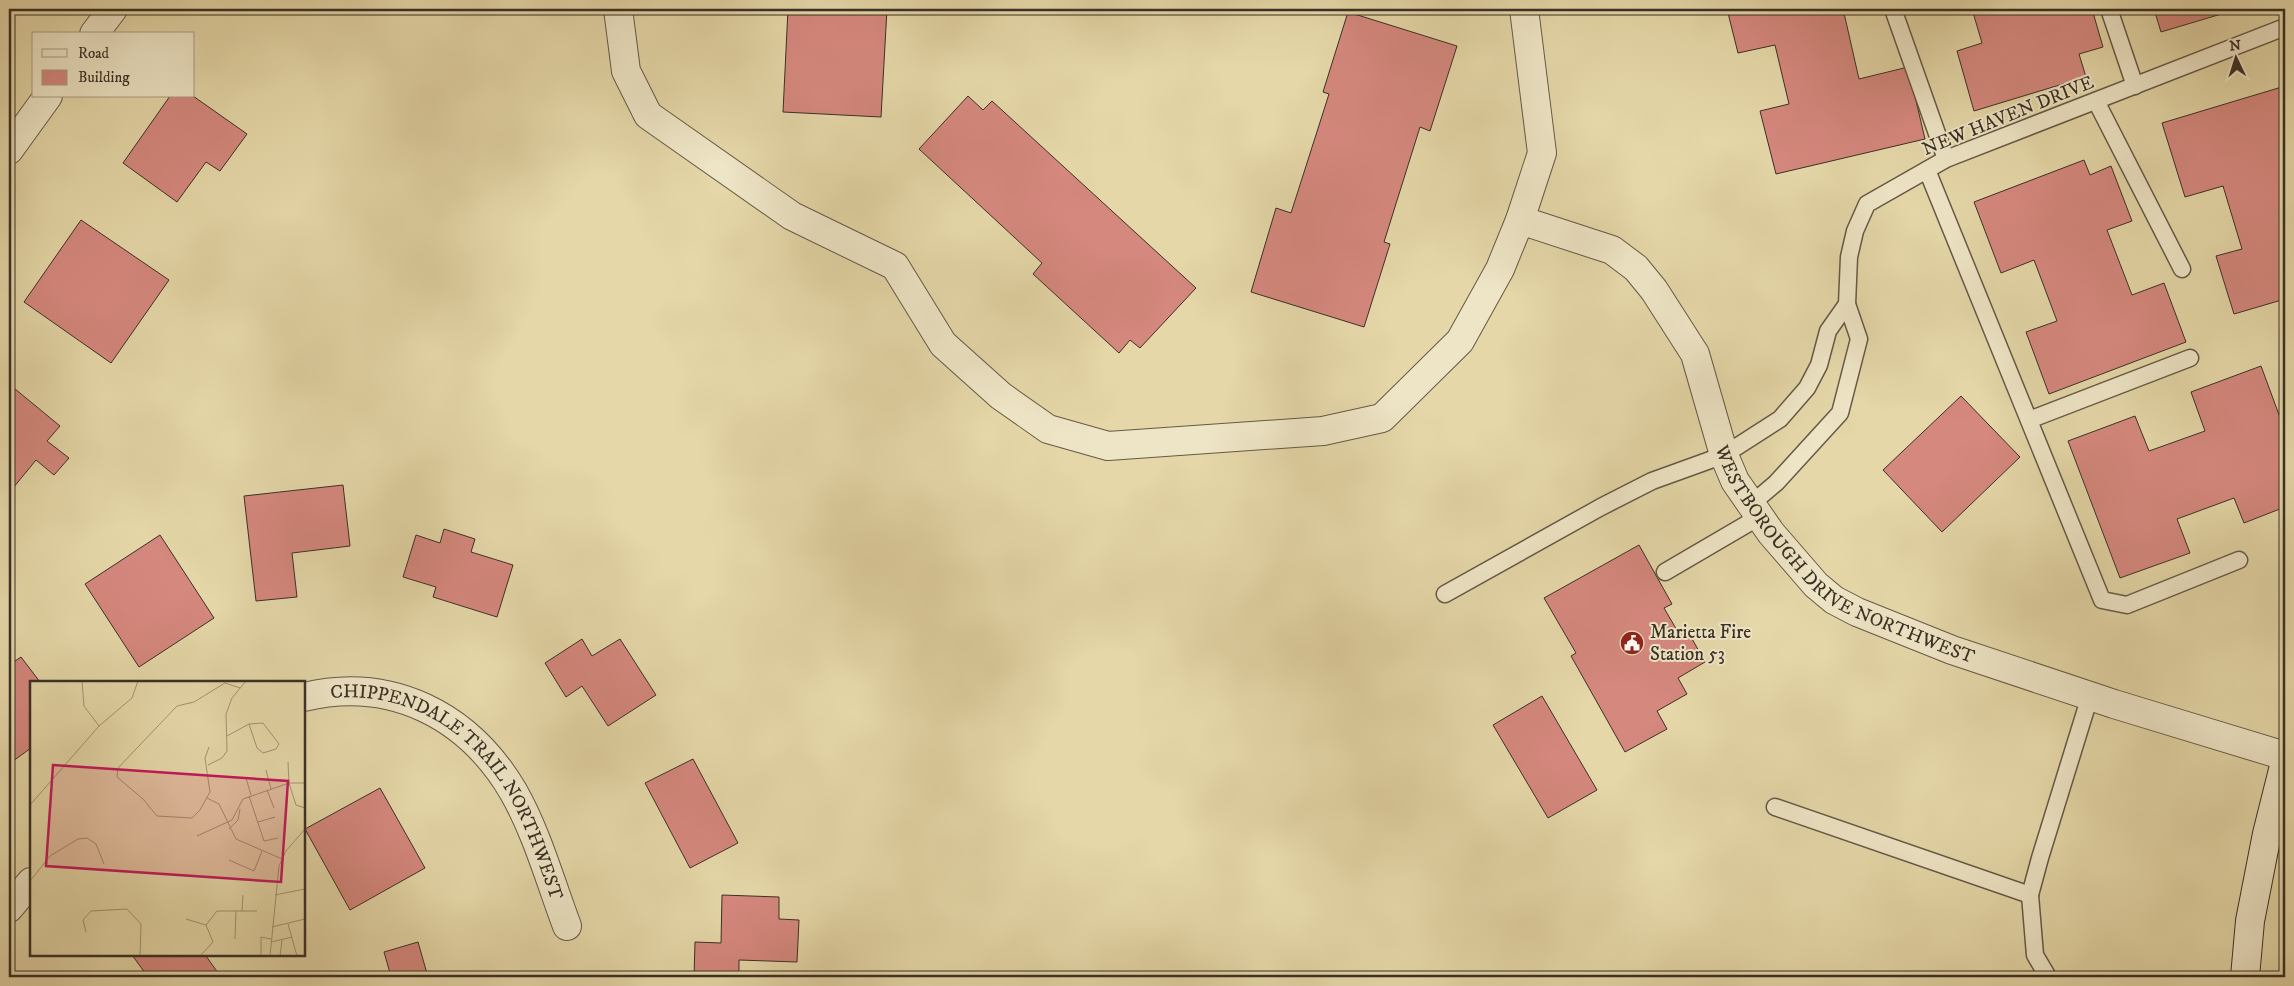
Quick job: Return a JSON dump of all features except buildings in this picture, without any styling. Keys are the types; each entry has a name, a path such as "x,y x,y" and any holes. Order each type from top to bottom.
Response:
{"street":[{"path":"96,32 113,9"},
{"path":"618,9 626,71 648,114 792,216 895,266 943,344 1001,396 1048,429 1108,446 1323,432 1382,418 1460,341 1500,270 1520,220 1542,153 1524,9"},
{"path":"9,150 47,98"},
{"name":"WESTBOROUGH DRIVE NORTHWEST","path":"1520,220 1612,250 1636,268 1654,290 1695,354 1724,455 1735,481 1755,511 1816,585 1834,600 1857,612 1952,650 2090,696 2285,756"},
{"name":"CHIPPENDALE TRAIL NORTHWEST","path":"305,697 347,690 377,692 407,699 437,714 475,742 493,761 513,792 531,830 567,926"},
{"path":"2245,977 2250,921 2267,834 2285,762"},
{"path":"9,908 30,883"}],"lane":[{"path":"1893,9 1946,159"},
{"path":"2110,9 2135,86"},
{"name":"NEW HAVEN DRIVE","path":"1847,304 1848,257 1855,231 1867,204 1946,159 2285,28"},
{"path":"2096,101 2182,270"},
{"path":"1927,170 2102,600 2127,605 2239,560"},
{"path":"1446,594 1652,481 1724,455 1780,418 1807,388 1819,365 1828,331 1847,304"},
{"path":"1665,572 1755,511 1840,413 1859,338 1847,304"},
{"path":"2029,420 2190,358"},
{"path":"2048,977 2035,955 2030,895 2090,696"},
{"path":"1775,807 2030,895"}],"place":[{"name":"Marietta Fire Station 53","path":"1632,643"}]}
